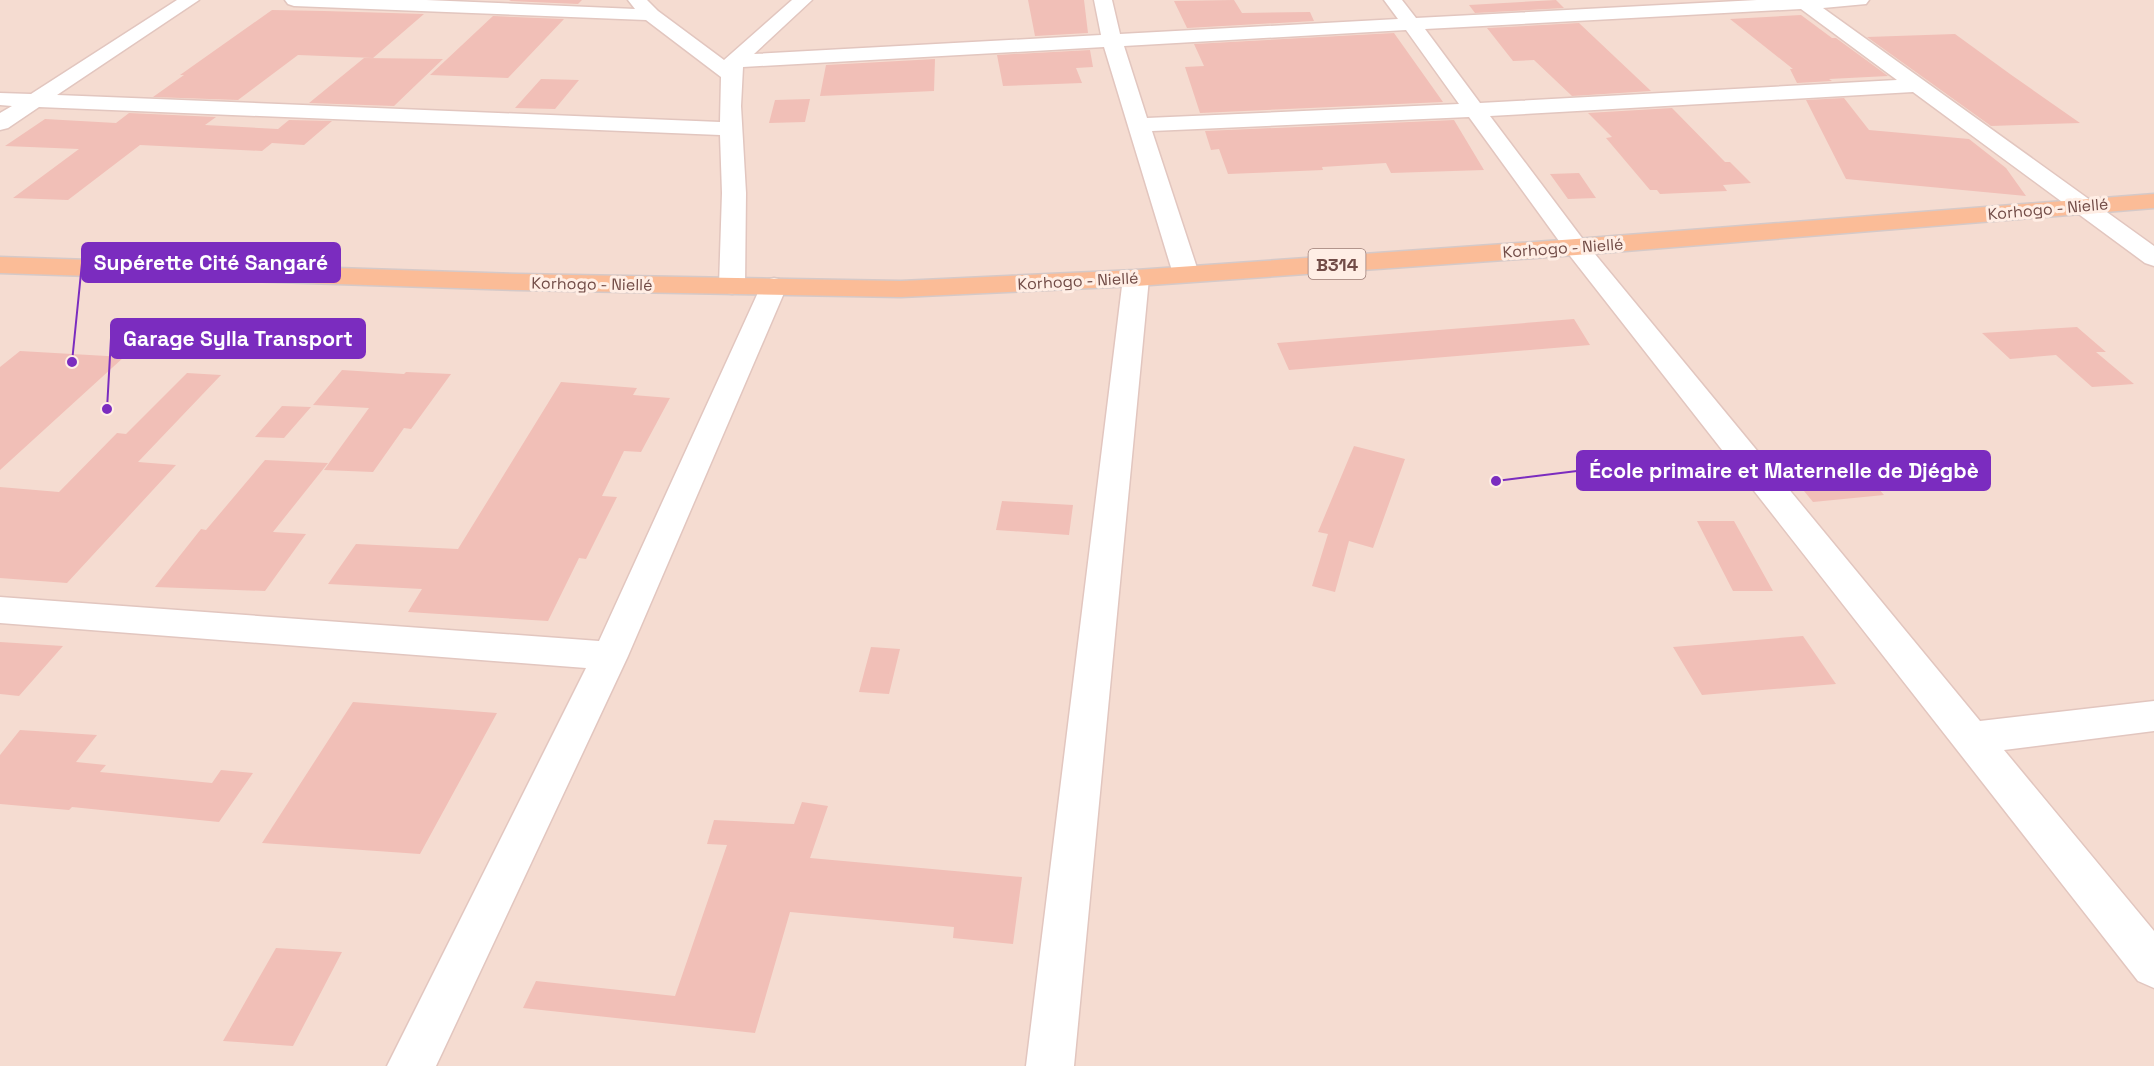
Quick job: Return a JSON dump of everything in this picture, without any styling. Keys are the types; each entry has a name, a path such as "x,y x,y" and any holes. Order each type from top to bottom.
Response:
{"main road":[{"name":"Korhogo - Niellé","path":"0,265 518,282 901,289 1136,278 1576,247 2154,201"}],"street":[{"path":"0,123 190,0"},
{"path":"294,0 651,15"},
{"path":"637,0 651,15 733,68 1113,40 1860,0"},
{"path":"732,286 733,68 803,0"},
{"path":"1103,0 1113,40 1186,274"},
{"path":"1393,0 1576,247 2154,966"},
{"path":"1803,2 2086,206 2154,258"},
{"path":"1139,125 1475,110 1918,85"},
{"path":"0,99 731,129"},
{"path":"2124,237 2154,235"},
{"path":"1050,1066 1136,278"},
{"path":"411,1066 610,656 774,286"},
{"path":"0,609 610,656"},
{"path":"1971,738 2154,716"}],"shaded area":[{"path":"0,0 2154,0 2154,1066 0,1066"}],"building":[{"path":"582,0 578,4 509,1"},
{"path":"1028,0 1084,0 1088,33 1035,36"},
{"path":"1234,0 1242,13 1310,12 1314,21 1187,28 1174,1"},
{"path":"1556,0 1564,8 1475,13 1469,5"},
{"path":"272,10 424,14 373,58 298,55 238,100 153,97 184,75 180,75"},
{"path":"1801,15 1888,76 1797,83 1790,69 1793,69 1730,19"},
{"path":"493,16 564,19 508,78 430,75"},
{"path":"1579,23 1651,91 1572,96 1534,60 1513,61 1487,28"},
{"path":"1394,33 1443,102 1200,113 1185,67 1204,66 1194,44"},
{"path":"1955,34 2080,123 1991,126 1867,37"},
{"path":"1090,50 1093,67 1076,68 1082,83 1003,86 997,55"},
{"path":"364,58 443,59 394,106 309,103"},
{"path":"935,59 934,91 820,96 826,65"},
{"path":"541,79 579,80 555,109 515,108"},
{"path":"1844,98 1869,130 1969,139 2006,168 2026,196 1846,179 1806,100"},
{"path":"810,99 805,122 769,123 775,100"},
{"path":"1672,108 1725,162 1730,162 1751,183 1723,185 1727,191 1660,194 1657,190 1650,190 1606,138 1612,137 1588,113"},
{"path":"129,113 216,117 205,125 278,129 289,120 332,121 304,145 272,143 262,151 140,145 68,200 13,198 79,149 5,146 45,119 116,123"},
{"path":"1454,120 1484,170 1391,173 1386,163 1322,167 1323,170 1228,174 1219,149 1211,150 1205,131"},
{"path":"1579,173 1596,198 1568,199 1550,174"},
{"path":"1574,319 1590,345 1289,370 1277,343"},
{"path":"2077,327 2106,352 2096,352 2134,384 2092,387 2056,355 2010,359 1982,333"},
{"path":"20,351 124,357 0,470 0,367"},
{"path":"342,370 451,374 411,429 404,428 373,472 324,470 369,408 313,405"},
{"path":"187,373 221,375 138,462 176,465 67,583 0,578 0,487 59,492 117,433 126,434"},
{"path":"561,382 637,388 633,395 670,398 641,452 624,451 602,496 617,497 586,559 579,558 548,621 408,612 422,589 328,584 356,544 458,549"},
{"path":"282,406 311,407 284,438 255,437"},
{"path":"1354,446 1405,459 1373,548 1349,541 1335,592 1312,586 1328,534 1318,532"},
{"path":"265,460 328,463 273,532 306,534 265,591 155,587 201,529 206,530"},
{"path":"1865,473 1884,495 1813,502 1795,480"},
{"path":"1002,501 1073,505 1069,535 996,530"},
{"path":"1697,521 1734,521 1773,591 1733,591"},
{"path":"1803,636 1836,684 1702,695 1673,647"},
{"path":"0,642 63,646 19,696 0,694"},
{"path":"871,647 900,649 889,694 859,692"},
{"path":"353,702 497,713 420,854 262,843"},
{"path":"20,730 97,735 76,762 106,765 100,772 212,783 221,770 253,773 219,822 72,807 69,810 0,804 0,755"},
{"path":"802,802 828,806 810,858 1022,877 1013,944 953,938 954,927 790,912 755,1033 523,1008 536,981 675,996 727,845 707,844 714,820 794,824"},
{"path":"276,948 342,952 293,1046 223,1041"}],"place":[{"name":"Supérette Cité Sangaré","path":"72,362"},
{"name":"Garage Sylla Transport","path":"107,409"},
{"name":"École primaire et Maternelle de Djégbè","path":"1496,481"}]}
